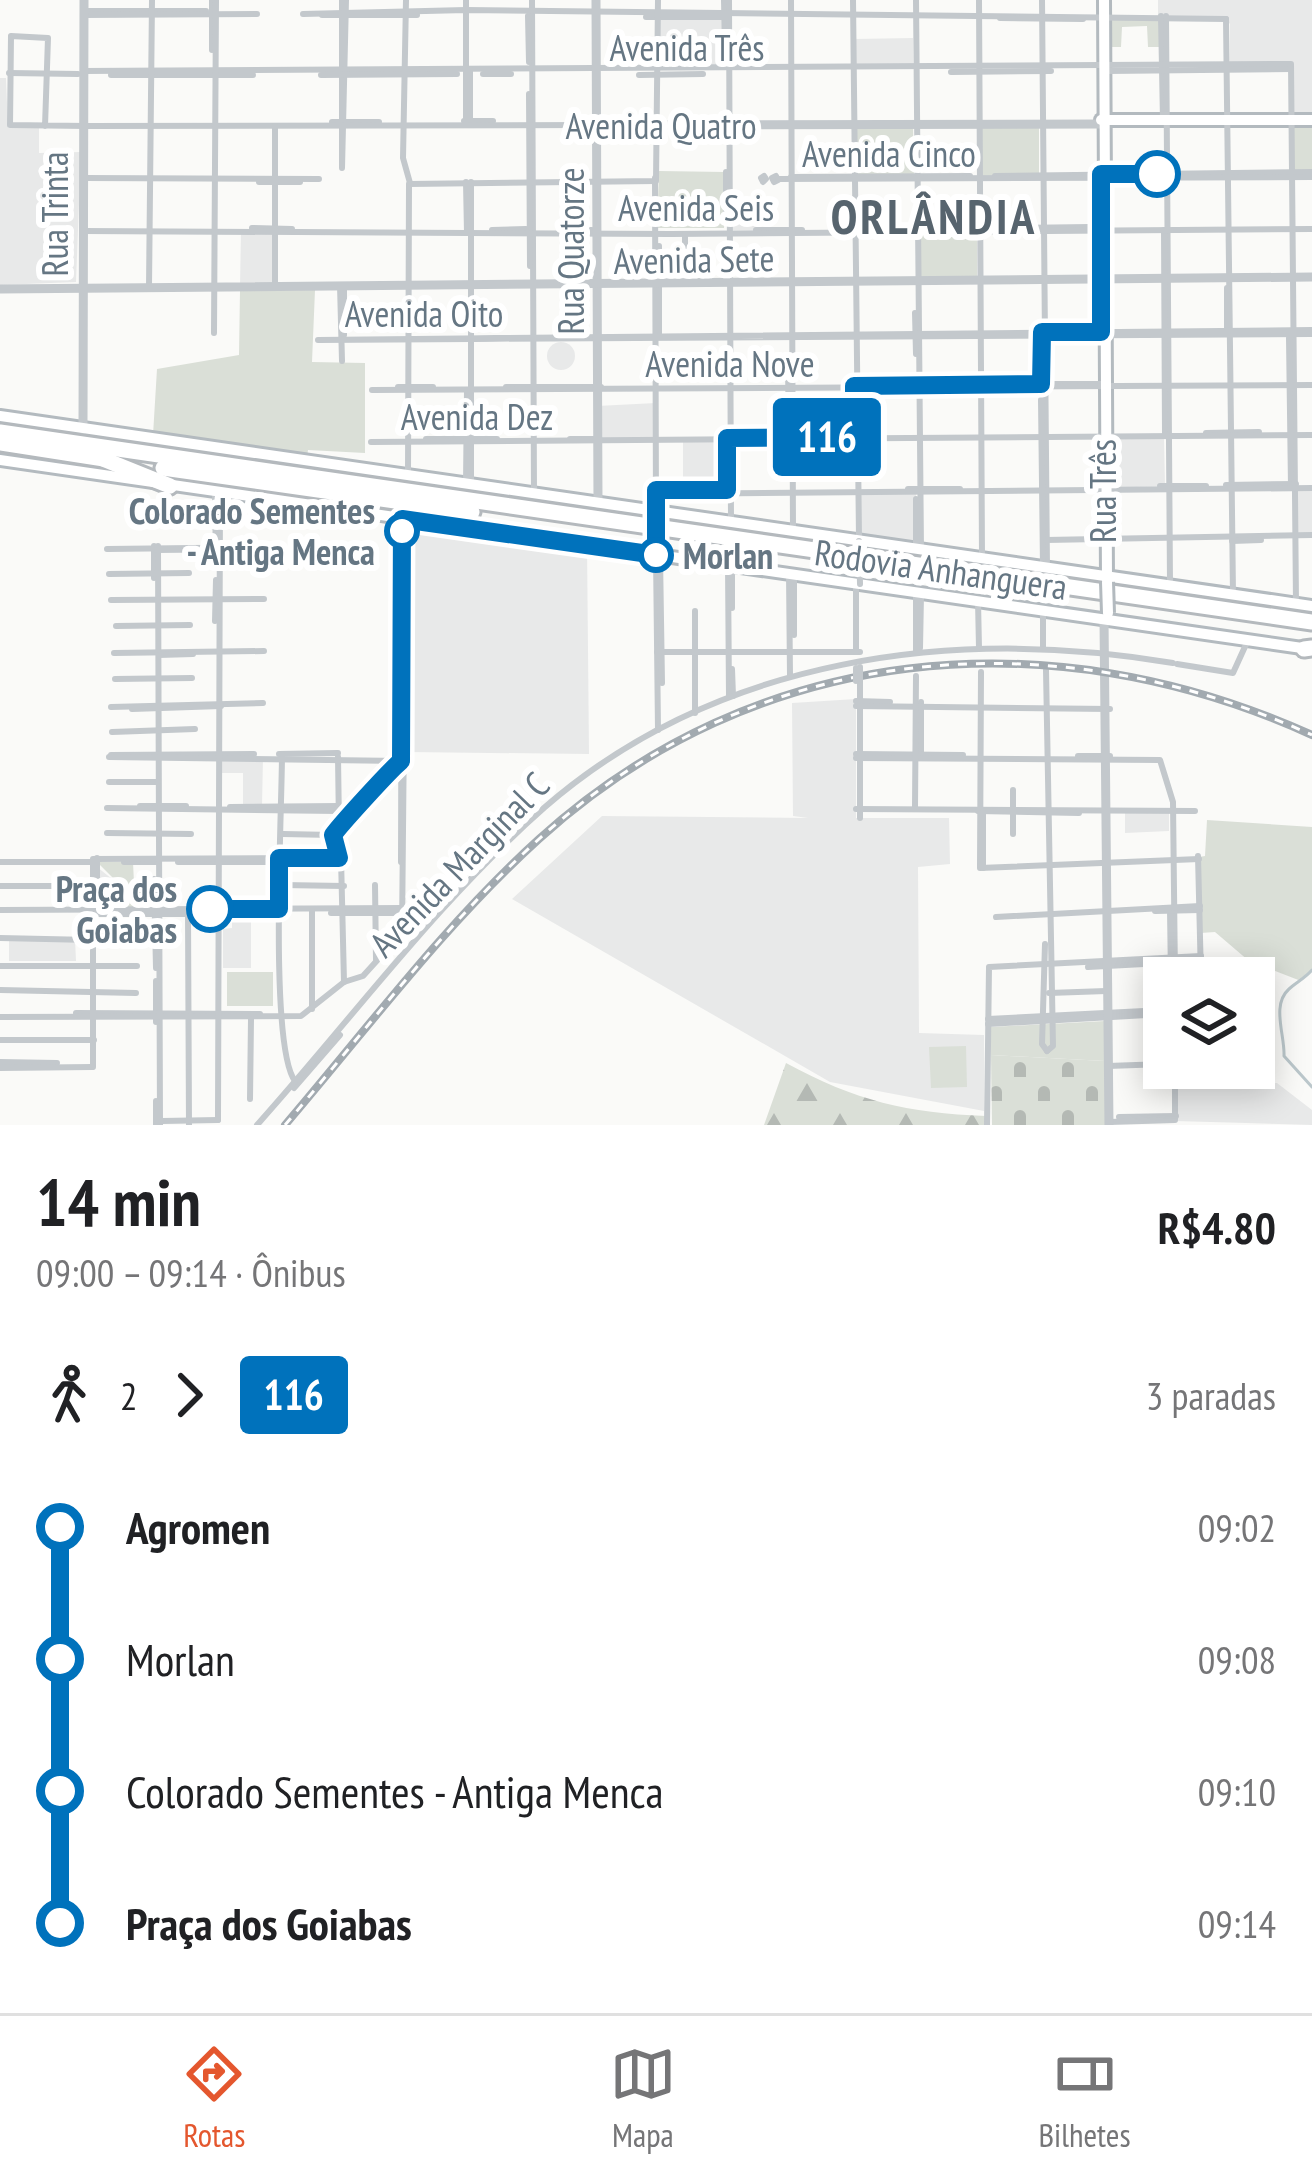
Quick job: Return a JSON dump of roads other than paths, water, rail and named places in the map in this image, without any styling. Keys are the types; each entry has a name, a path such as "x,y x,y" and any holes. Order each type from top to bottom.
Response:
{"highway":[{"path":"82,429 110,455 170,485"},
{"name":"Rodovia Anhanguera","path":"0,432 110,455 1312,632"},
{"name":"Rodovia Anhanguera","path":"0,443 1312,622"}],"main road":[{"name":"Rua Três","path":"1102,0 1106,616"},
{"name":"Avenida Quatro","path":"1103,122 1312,122"},
{"path":"0,416 1312,606"},
{"path":"0,460 1106,616 1309,649"}],"street":[{"path":"147,288 150,0"},
{"path":"212,333 214,0"},
{"path":"342,124 342,168 344,0"},
{"path":"406,476 408,0"},
{"path":"468,0 468,123"},
{"path":"530,0 532,494"},
{"path":"656,0 660,730"},
{"path":"726,0 729,522"},
{"path":"789,0 790,123 782,179 790,232 791,531"},
{"path":"851,0 858,811 1171,808"},
{"path":"914,0 919,550"},
{"path":"977,0 981,558"},
{"path":"1040,0 1045,567"},
{"path":"86,9 257,15 214,14"},
{"name":"Rua Trinta","path":"82,429 79,288 86,9"},
{"path":"344,13 303,11 594,10 656,15 1225,20 1231,594"},
{"name":"Rua Quatorze","path":"594,10 596,502"},
{"path":"1164,18 1168,585"},
{"path":"9,73 10,38 47,36 45,126"},
{"name":"Avenida Três","path":"9,73 1290,67 1290,122"},
{"name":"Avenida Quatro","path":"9,73 10,125 1103,122"},
{"path":"1290,122 1294,603"},
{"path":"277,124 277,287"},
{"name":"Avenida Cinco","path":"782,179 1312,174"},
{"path":"410,183 656,179"},
{"path":"83,180 319,181 277,180"},
{"path":"469,182 469,484"},
{"name":"Avenida Seis","path":"80,229 790,232 1312,227"},
{"path":"685,232 685,259"},
{"name":"Avenida Sete","path":"0,289 1312,279"},
{"path":"342,287 342,338"},
{"name":"Avenida Oito","path":"318,338 1312,332"},
{"name":"Avenida Nove","path":"406,389 1312,384"},
{"name":"Avenida Dez","path":"406,442 1312,434"},
{"path":"658,492 1312,486"},
{"path":"156,548 158,1121 189,1121 217,1118 220,1068 218,492"},
{"path":"404,519 404,911"},
{"path":"0,1016 285,1016 313,1009 344,982 363,976 400,937 404,911 404,519"},
{"path":"1045,542 1312,537"},
{"path":"156,548 107,548 250,547"},
{"path":"730,566 731,697"},
{"path":"110,574 189,573"},
{"path":"791,574 792,676"},
{"path":"918,651 919,592"},
{"path":"156,599 111,599 264,600 218,599"},
{"path":"981,601 981,648"},
{"path":"695,611 695,713"},
{"path":"1045,611 1045,650"},
{"name":"Rua Três","path":"1106,616 1111,1121"},
{"path":"116,626 190,625"},
{"name":"Avenida Marginal C","path":"257,1125 545,807 660,730 731,697 858,659 918,651 1045,650 1107,653 1233,673 1248,640"},
{"path":"156,652 114,653 238,651"},
{"path":"659,654 858,659"},
{"path":"115,680 192,678"},
{"path":"915,808 918,680"},
{"path":"156,706 111,707 263,703 218,704"},
{"path":"858,704 1108,706"},
{"path":"981,705 982,866 1199,858 1201,957"},
{"path":"1046,706 1047,1019"},
{"path":"112,732 195,729"},
{"path":"156,757 109,759 280,756 401,761"},
{"path":"280,756 281,911"},
{"path":"858,756 1160,760 1168,770 1171,808 1172,957"},
{"path":"341,757 335,836 341,861 344,982"},
{"path":"339,826 351,820 401,761"},
{"path":"109,782 156,782"},
{"path":"1013,790 1013,834"},
{"path":"156,808 107,808 280,809 339,808"},
{"path":"107,833 191,834"},
{"path":"280,834 335,836"},
{"path":"281,860 287,1069 295,1081"},
{"path":"0,1065 94,1065 95,861"},
{"path":"0,862 341,861"},
{"path":"282,885 342,886"},
{"path":"375,885 376,962"},
{"path":"0,886 95,886"},
{"path":"1046,914 996,917 1200,908"},
{"path":"312,911 313,1009"},
{"path":"0,912 404,911"},
{"path":"188,912 189,1121"},
{"path":"0,938 136,940"},
{"path":"987,1125 988,970 1143,962"},
{"path":"0,963 137,966"},
{"path":"1047,967 1047,1019"},
{"path":"0,989 136,993"},
{"path":"1049,993 1110,990"},
{"path":"988,1022 1143,1013"},
{"path":"250,1100 251,1016"},
{"name":"Avenida Marginal C","path":"279,1100 308,1078 348,1022"},
{"path":"0,1040 96,1040"},
{"path":"1110,1068 1143,1067"},
{"path":"1111,1121 1174,1118 1171,1089"}],"waterway":[{"path":"1312,970 1289,989 1280,1012 1284,1056 1312,1087"}],"railway":[{"path":"285,1125 439,942 539,839 624,773 714,723 810,688 909,668 1009,664 1111,673 1212,697 1312,735"}],"place":[{"name":"Colorado Sementes - Antiga Menca","path":"402,531"},
{"name":"Morlan","path":"656,555"},
{"name":"Praça dos Goiabas","path":"210,909"}],"district":[{"name":"ORLÂNDIA","path":"934,216"}]}
